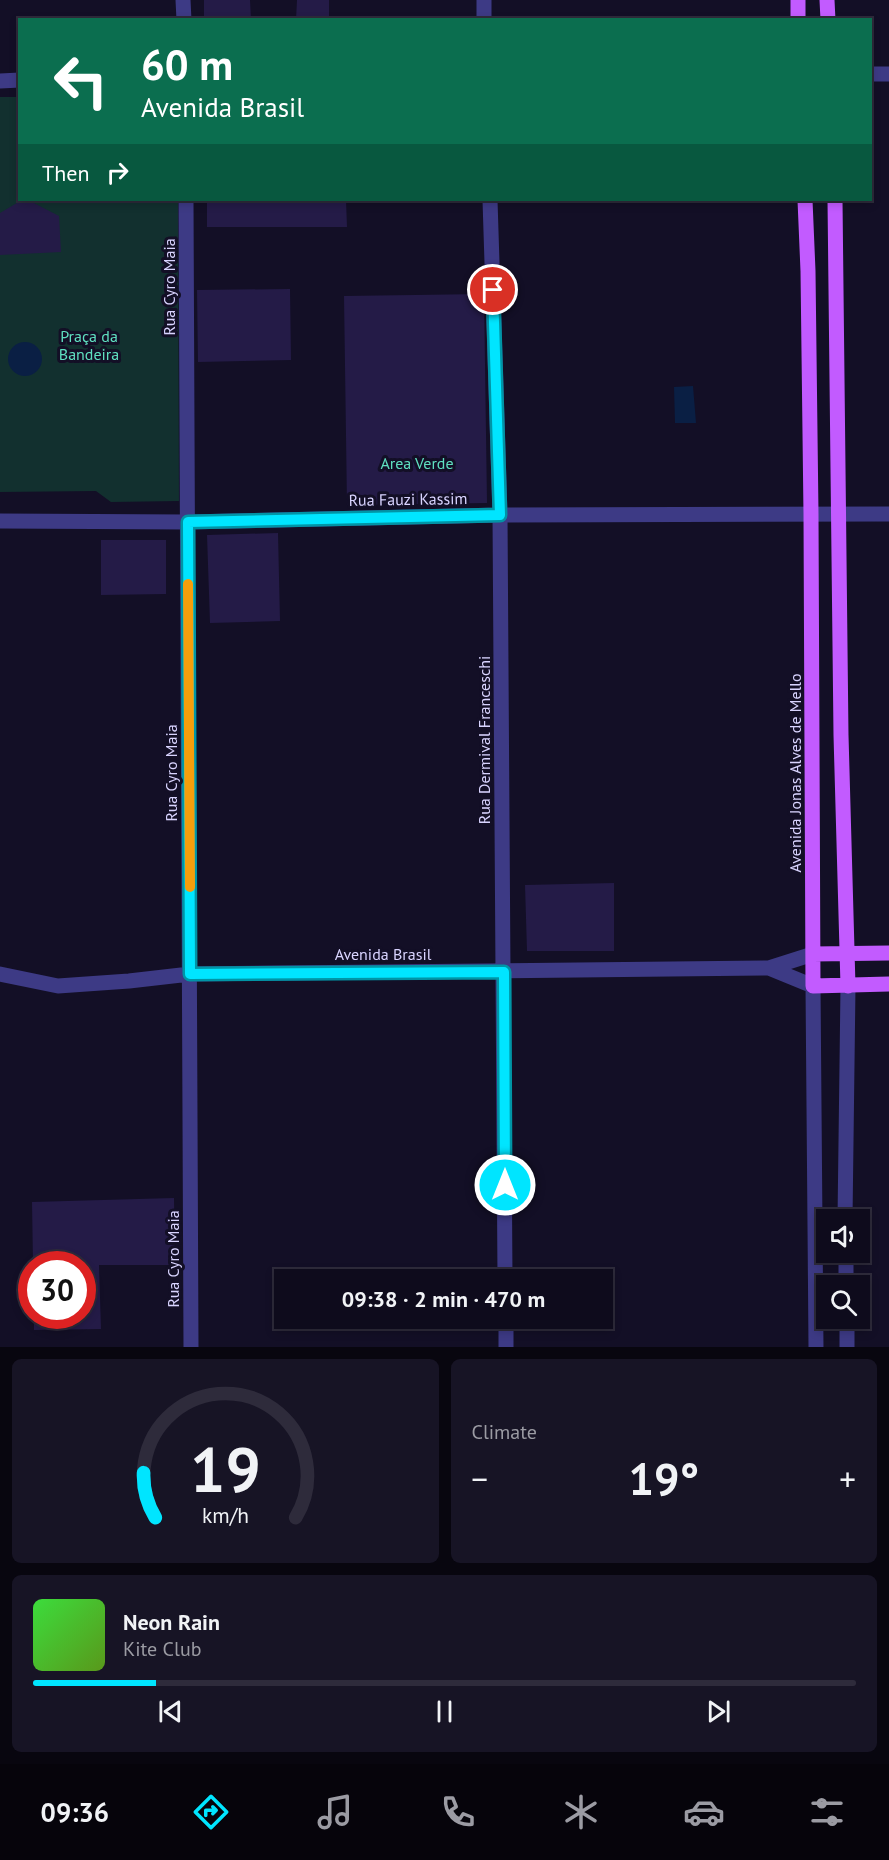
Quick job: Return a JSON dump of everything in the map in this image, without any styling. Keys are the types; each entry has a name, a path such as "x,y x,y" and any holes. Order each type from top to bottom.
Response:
{"main road":[{"path":"798,0 798,18"},
{"path":"827,0 828,18"},
{"name":"Avenida Jonas Alves de Mello","path":"805,201 811,514 813,986"},
{"path":"835,201 841,735 848,986"},
{"name":"Avenida Brasil","path":"813,954 889,953"},
{"name":"Avenida Brasil","path":"813,986 889,984"}],"street":[{"path":"183,0 184,18"},
{"path":"484,0 484,18"},
{"path":"872,74 889,74"},
{"path":"0,81 18,80"},
{"name":"Rua Cyro Maia","path":"186,201 191,1347"},
{"name":"Rua Dermival Franceschi","path":"490,201 500,515 506,1269"},
{"name":"Rua Fauzi Kassim","path":"0,521 188,522 500,515 889,514"},
{"name":"Avenida Brasil","path":"0,974 58,986 190,974 769,968 813,954"},
{"name":"Avenida Brasil","path":"769,968 813,986"},
{"name":"Avenida Jonas Alves de Mello","path":"813,986 816,1347"},
{"path":"845,1209 848,986"},
{"path":"506,1329 506,1347"},
{"path":"847,1329 847,1347"}],"green space":[{"name":"Praça da Bandeira","path":"0,97 18,97 18,201 178,201 179,501 111,502 96,491 0,492"}],"water":[{"path":"25,342 37,347 42,359 37,371 25,376 13,371 8,359 13,347"},
{"path":"693,386 696,423 675,423 674,387"}],"building":[{"path":"204,0 250,0 251,18 204,18"},
{"path":"297,0 329,0 329,18 296,18"},
{"path":"20,201 30,201 59,216 61,252 0,255 0,213"},
{"path":"207,201 346,201 347,227 207,227"},
{"path":"290,289 291,360 198,362 197,290"},
{"path":"484,294 487,503 347,505 344,296"},
{"path":"278,533 280,621 210,623 207,535"},
{"path":"101,540 166,540 166,594 101,595"},
{"path":"614,883 614,951 527,951 525,885"},
{"path":"174,1198 175,1265 99,1265 101,1329 34,1330 96,1329 96,1251 33,1251 32,1202"}],"slow traffic":[{"path":"188,584 190,887"}],"route":[{"path":"493,290 500,515 188,522 190,974 504,972 505,1185"}],"park label":[{"name":"Area Verde","path":"417,463"}]}
